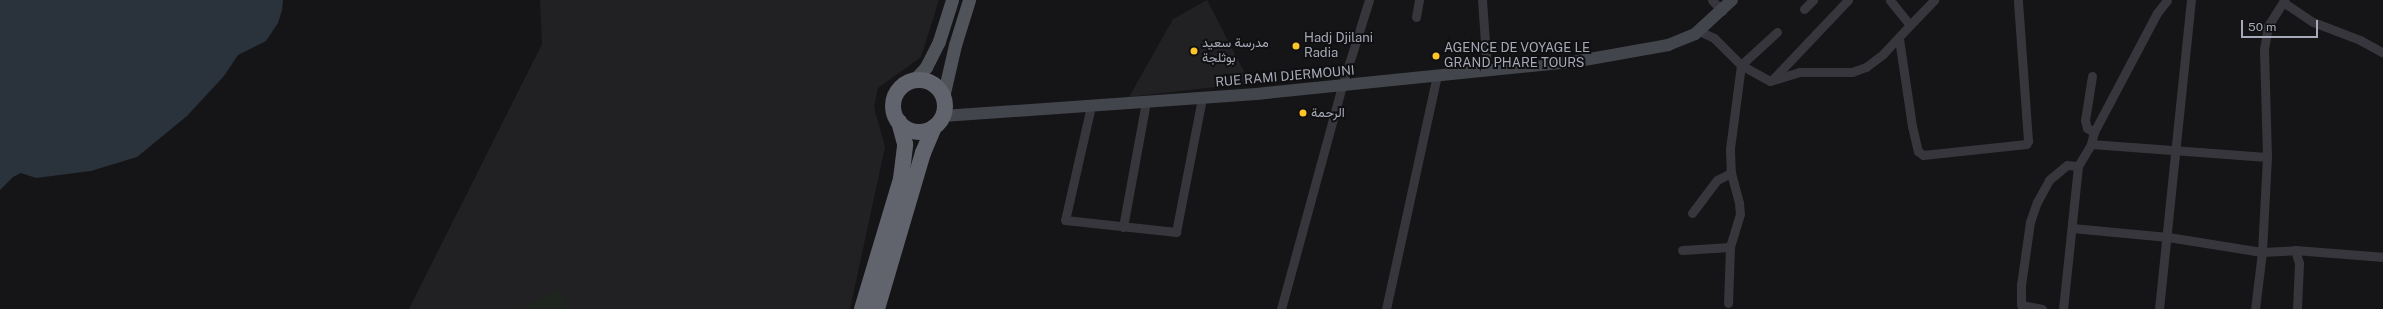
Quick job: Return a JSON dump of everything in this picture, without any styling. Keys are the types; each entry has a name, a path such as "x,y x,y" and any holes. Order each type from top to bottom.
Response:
{"highway":[{"path":"877,309 923,153 938,121 944,98 939,89 932,83 923,80 914,80 899,89 894,97 894,114 904,127 920,132 938,121"},
{"path":"862,309 901,179 905,144 899,122"}],"main road":[{"path":"914,80 926,67 939,41 952,0"},
{"path":"944,98 955,45 969,0"},
{"name":"RUE RAMI DJERMOUNI","path":"938,121 1091,106 1342,86 1572,62 1668,45 1699,31 1732,0"}],"street":[{"path":"1281,309 1342,86 1369,0"},
{"path":"1416,17 1420,0"},
{"path":"1482,0 1487,70"},
{"path":"1712,0 1722,11"},
{"path":"1804,9 1813,0"},
{"path":"1770,81 1848,0"},
{"path":"1890,0 1910,25"},
{"path":"1699,31 1714,38 1741,65 1770,81 1798,72 1852,72 1866,67 1899,39 1934,0"},
{"path":"1899,39 1912,126 1918,150 1923,155 2026,144 2028,141 2018,0"},
{"path":"2063,309 2078,166 2091,144 2094,132 2156,13 2167,0"},
{"path":"2159,309 2168,237 2191,0"},
{"path":"2255,309 2262,252 2266,157 2264,49 2268,26 2284,1 2313,22 2360,40 2383,53"},
{"path":"1728,303 1730,247 1740,214 1739,203 1731,173 1730,149 1741,65 1778,32"},
{"path":"1386,309 1437,75"},
{"path":"2092,76 2084,120 2087,128 2094,132"},
{"path":"1091,106 1065,220 1176,232 1202,98"},
{"path":"1123,227 1146,102"},
{"path":"2091,144 2176,149 2266,157"},
{"path":"2042,309 2021,305 2021,285 2030,222 2036,202 2049,180 2068,165 2078,166"},
{"path":"1692,213 1717,180 1731,173"},
{"path":"2072,228 2168,237 2262,252 2295,250 2383,257"},
{"path":"1682,250 1730,247"},
{"path":"2295,250 2299,264 2297,309"}],"shaded area":[{"path":"0,0 283,0 278,23 266,41 238,55 224,76 187,116 137,157 91,171 36,178 21,173 13,177 0,190"},
{"path":"540,0 939,0 921,57 878,88 874,107 885,147 850,309 409,309 542,44"},
{"name":"مدرسة سعيد بوثلجة","path":"1207,0 1250,83 1129,97 1173,19"},
{"path":"559,291 568,309 522,309"}],"place":[{"name":"Hadj Djilani Radia","path":"1296,46"},
{"name":"مدرسة سعيد بوثلجة","path":"1194,51"},
{"name":"AGENCE DE VOYAGE LE GRAND PHARE TOURS","path":"1436,56"},
{"name":"الرحمة","path":"1303,113"}]}
